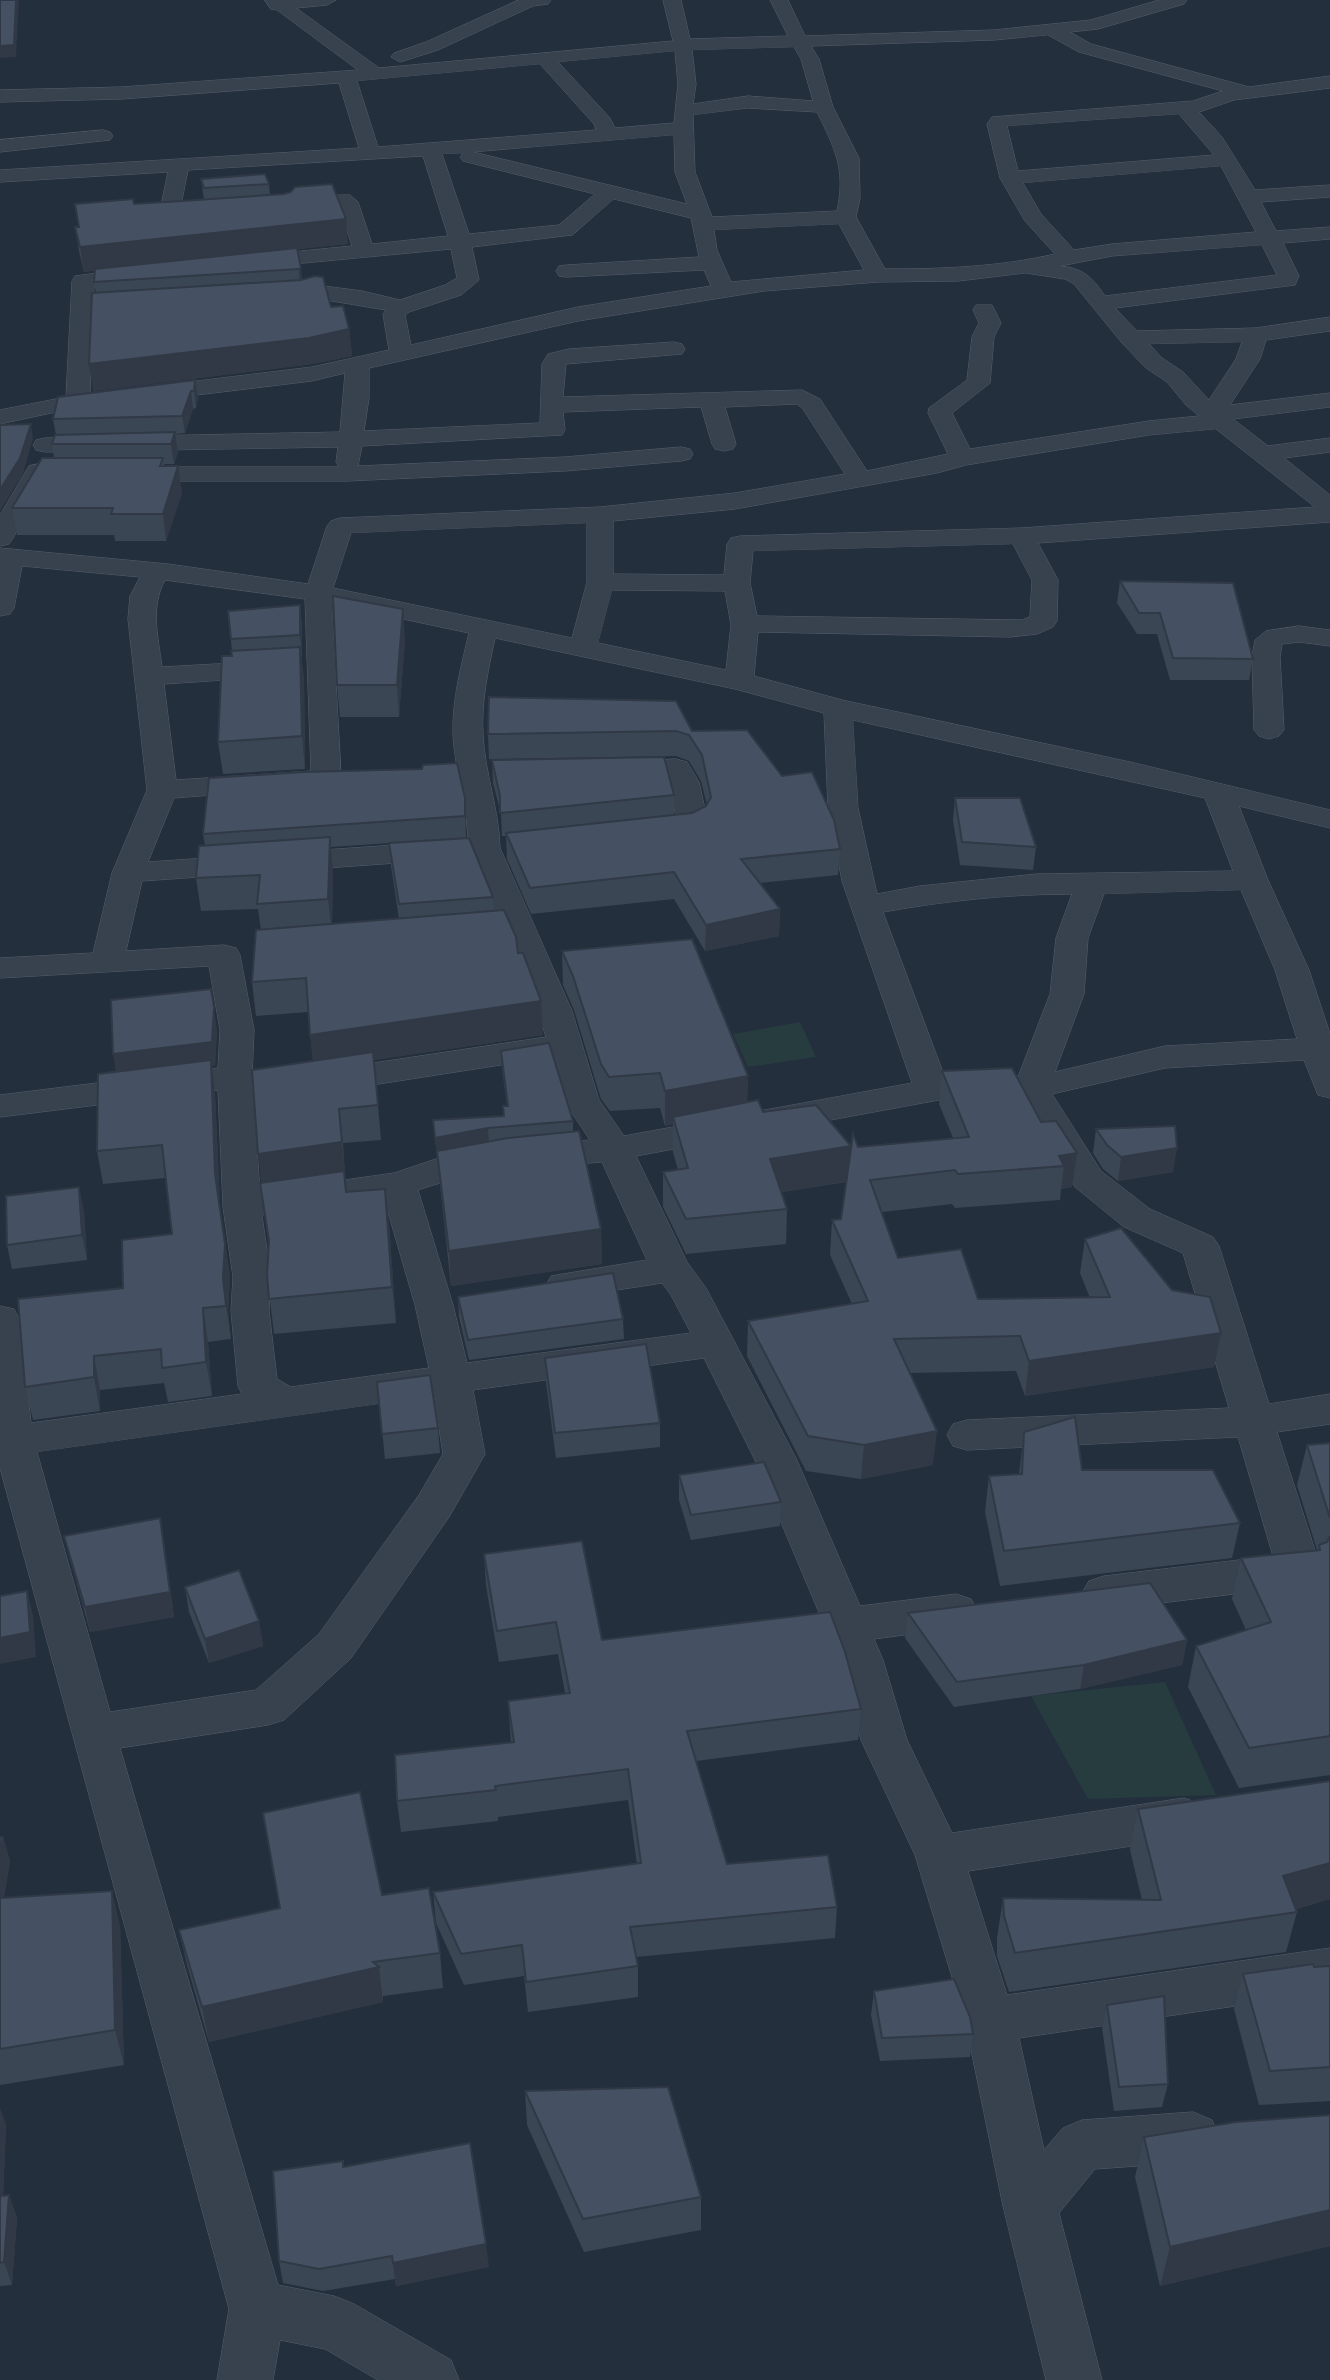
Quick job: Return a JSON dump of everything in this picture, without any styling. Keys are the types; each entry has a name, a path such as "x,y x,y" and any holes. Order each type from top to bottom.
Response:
{"street":[{"path":"275,2 327,0"},
{"path":"673,0 683,45 687,84 683,120 685,172 702,219 706,250 724,290"},
{"path":"779,0 810,59 824,107 849,158 846,217 878,276"},
{"path":"0,96 122,93 683,45 993,35 1122,23 1178,0"},
{"path":"360,71 410,54 533,1"},
{"path":"275,2 360,71 370,153"},
{"path":"1051,29 1085,48 1249,92"},
{"path":"1143,48 1159,69"},
{"path":"543,57 603,122 608,135"},
{"path":"1069,257 1032,217 1010,178 997,124 999,121 1184,107 1249,92 1330,82"},
{"path":"93,170 103,136 122,93"},
{"path":"0,176 434,150 608,135 683,120 748,102 824,107"},
{"path":"1099,303 1287,280 1289,276 1226,160 1202,122 1184,107"},
{"path":"0,146 103,136"},
{"path":"434,150 610,191 702,219 846,217"},
{"path":"401,354 394,314 401,307 453,290 468,280 461,243 434,150"},
{"path":"268,159 279,206 343,199 348,202 364,251"},
{"path":"1010,178 1226,160"},
{"path":"179,164 170,210 172,214 185,217 223,214"},
{"path":"227,265 461,243 565,230 610,191"},
{"path":"1248,197 1330,191"},
{"path":"0,417 67,404 299,376 357,366 578,314 764,284 1016,270 1112,250 1330,233"},
{"path":"309,256 317,284 316,292"},
{"path":"567,271 712,263"},
{"path":"0,608 4,550 37,475 45,445 67,404 82,311 84,279 172,270"},
{"path":"1016,270 1070,274 1082,279 1130,338 1154,363 1175,377 1194,400 1328,506"},
{"path":"289,297 316,292 401,307"},
{"path":"82,311 109,309"},
{"path":"962,458 940,413 941,408 978,383 983,337 990,323 984,310"},
{"path":"1130,338 1256,335 1330,324"},
{"path":"1216,418 1248,359 1256,335"},
{"path":"583,647 595,610 600,582 588,516 565,464 554,430 551,405 554,364 556,359 569,356 674,349"},
{"path":"162,790 340,779 321,667 318,593 340,526 357,398 357,366"},
{"path":"551,405 802,397 812,404 862,480"},
{"path":"711,399 724,444"},
{"path":"340,526 588,516 735,501 937,466 962,458 1330,400"},
{"path":"45,445 352,439 554,430"},
{"path":"1262,454 1330,445"},
{"path":"105,475 347,474 565,464 681,454"},
{"path":"37,475 64,475"},
{"path":"735,501 740,544 737,583 745,625 739,681"},
{"path":"740,544 1023,536 1328,506"},
{"path":"745,625 1027,628 1043,621 1045,580 1023,536"},
{"path":"4,550 318,593 484,626 739,681 838,708 1130,771 1330,819"},
{"path":"108,962 128,873 162,790 142,619 143,596 157,571"},
{"path":"600,582 737,583"},
{"path":"484,626 468,698 468,737 484,820 501,848 505,931 545,987 582,1101 615,1149 641,1210 671,1269 687,1288 775,1458 861,1660 884,1740 939,1855 990,2021 1030,2206 1074,2380"},
{"path":"1269,730 1266,657 1269,640 1280,634 1330,638"},
{"path":"149,676 321,667"},
{"path":"838,708 838,769 850,860 932,1091"},
{"path":"585,769 676,768 684,782 693,823 680,831 626,836"},
{"path":"1219,794 1252,880 1292,970 1330,1087"},
{"path":"128,873 501,848"},
{"path":"865,906 920,896 1037,884 1171,884 1252,880"},
{"path":"1031,1088 1067,994 1072,938 1092,883"},
{"path":"0,968 237,954 237,1030 256,1087 242,1207 251,1278 250,1311 258,1386 286,1402"},
{"path":"0,1106 256,1087 566,1045"},
{"path":"242,1207 398,1184 448,1167 489,1160 615,1149 816,1110 932,1091 1031,1088 1166,1057 1318,1049"},
{"path":"1031,1088 1088,1179 1137,1218 1200,1246 1255,1421 1314,1569 1066,1598"},
{"path":"93,1733 268,1707 335,1646 434,1506 464,1454 434,1305 398,1184"},
{"path":"526,1291 671,1269"},
{"path":"434,1305 473,1299"},
{"path":"0,1318 4,1378 13,1440 93,1733 257,2309 245,2380"},
{"path":"13,1440 715,1343"},
{"path":"967,1435 1255,1421 1330,1409"},
{"path":"846,1625 997,1606"},
{"path":"939,1855 1222,1813"},
{"path":"990,2021 1330,1970"},
{"path":"1030,2206 1082,2145 1233,2134"},
{"path":"257,2309 334,2323 431,2380"}],"green space":[{"path":"800,1022 816,1057 748,1067 733,1034"},
{"path":"1165,1682 1216,1795 1088,1799 1031,1696"}],"building":[{"path":"0,0 16,0 14,45 0,46"},
{"path":"265,174 269,184 204,188 201,179"},
{"path":"332,184 346,219 80,247 75,227 79,227 75,204 133,199 134,204 284,194 295,187"},
{"path":"297,248 299,269 94,282 95,269"},
{"path":"323,277 331,307 343,306 349,329 309,338 89,364 92,293 301,280"},
{"path":"195,380 194,391 191,391 182,416 53,419 58,397"},
{"path":"31,424 20,458 0,490 0,425"},
{"path":"175,432 171,444 52,444 55,435"},
{"path":"42,458 163,458 160,466 178,466 163,514 111,514 113,508 12,508"},
{"path":"1120,581 1233,583 1253,659 1173,658 1160,613 1139,613"},
{"path":"333,596 403,609 397,685 337,685"},
{"path":"300,605 300,635 231,639 228,611"},
{"path":"300,647 302,736 218,742 222,656 232,656 231,651"},
{"path":"489,697 676,701 692,731 747,730 782,776 812,772 834,820 840,849 741,859 780,909 706,925 674,872 530,888 506,833 692,813 706,806 711,797 702,755 689,735 676,731 488,734"},
{"path":"664,757 674,795 500,813 500,796 492,760"},
{"path":"457,763 465,798 465,816 203,834 209,778 422,769 423,765"},
{"path":"955,798 1020,798 1036,847 962,842"},
{"path":"330,837 328,899 257,904 260,875 196,878 199,846"},
{"path":"469,838 493,897 399,904 389,843"},
{"path":"504,910 516,937 518,953 523,953 541,1001 310,1035 306,978 252,982 256,930"},
{"path":"692,939 748,1076 665,1091 660,1073 609,1077 601,1064 573,976 562,951"},
{"path":"211,989 214,1007 212,1042 113,1054 111,1000"},
{"path":"549,1043 573,1121 488,1128 435,1138 433,1120 504,1116 503,1106 508,1106 501,1051"},
{"path":"373,1052 378,1105 339,1109 342,1142 258,1154 252,1070"},
{"path":"211,1060 215,1174 225,1244 223,1278 226,1306 203,1308 206,1362 162,1368 161,1349 94,1356 94,1377 25,1387 18,1299 123,1288 122,1240 172,1234 162,1145 97,1151 98,1074"},
{"path":"1012,1068 1041,1122 1056,1121 1077,1153 1059,1156 1064,1166 958,1174 955,1170 870,1180 898,1258 961,1249 978,1299 1110,1297 1085,1239 1121,1228 1172,1290 1210,1297 1221,1333 1029,1361 1020,1336 894,1339 937,1431 864,1445 808,1436 748,1321 868,1301 832,1220 841,1219 853,1134 858,1147 969,1137 942,1071"},
{"path":"758,1100 763,1112 816,1105 851,1146 770,1159 787,1209 686,1219 663,1172 688,1168 673,1117"},
{"path":"1175,1126 1177,1148 1121,1157 1107,1145 1096,1129"},
{"path":"579,1131 601,1229 449,1251 437,1151 508,1138"},
{"path":"344,1171 346,1192 385,1189 392,1287 269,1299 269,1241 260,1183"},
{"path":"79,1187 82,1235 7,1245 6,1196"},
{"path":"613,1273 623,1319 468,1340 458,1297"},
{"path":"646,1344 660,1423 555,1433 545,1358"},
{"path":"430,1375 438,1428 382,1434 377,1382"},
{"path":"1075,1417 1082,1470 1213,1470 1240,1523 1004,1551 989,1476 1022,1474 1024,1432"},
{"path":"1330,1443 1330,1518 1307,1445"},
{"path":"764,1462 781,1502 691,1515 679,1475"},
{"path":"160,1518 170,1592 85,1607 64,1536"},
{"path":"1330,1536 1330,1736 1249,1748 1196,1646 1271,1622 1241,1558 1320,1550 1319,1545 1327,1542"},
{"path":"582,1541 602,1640 830,1612 845,1652 861,1709 687,1731 727,1864 828,1855 837,1907 630,1927 638,1966 526,1982 522,1945 461,1954 433,1892 641,1863 628,1769 495,1786 496,1790 397,1801 395,1755 514,1742 508,1701 570,1693 556,1622 497,1631 484,1554"},
{"path":"239,1570 259,1621 205,1639 185,1587"},
{"path":"1150,1583 1187,1640 1084,1665 957,1682 908,1613"},
{"path":"27,1591 30,1632 0,1638 0,1596"},
{"path":"1330,1781 1330,1863 1283,1876 1297,1912 1015,1953 1004,1916 1003,1898 1161,1900 1138,1809"},
{"path":"360,1792 382,1895 429,1888 440,1953 373,1962 379,1967 202,2007 179,1930 280,1908 263,1813"},
{"path":"112,1891 115,2030 0,2049 0,1898"},
{"path":"1313,1964 1314,1967 1330,1966 1330,2067 1270,2071 1243,1974"},
{"path":"954,1979 970,2017 973,2034 882,2038 874,1991"},
{"path":"1164,1996 1168,2084 1119,2087 1107,2005"},
{"path":"668,2087 701,2197 583,2219 525,2091"},
{"path":"1330,2115 1330,2210 1170,2247 1144,2137 1236,2122"},
{"path":"470,2143 486,2244 393,2263 392,2256 319,2269 279,2261 273,2171 343,2161 343,2167"},
{"path":"9,2195 4,2262 0,2263 0,2196"}]}
